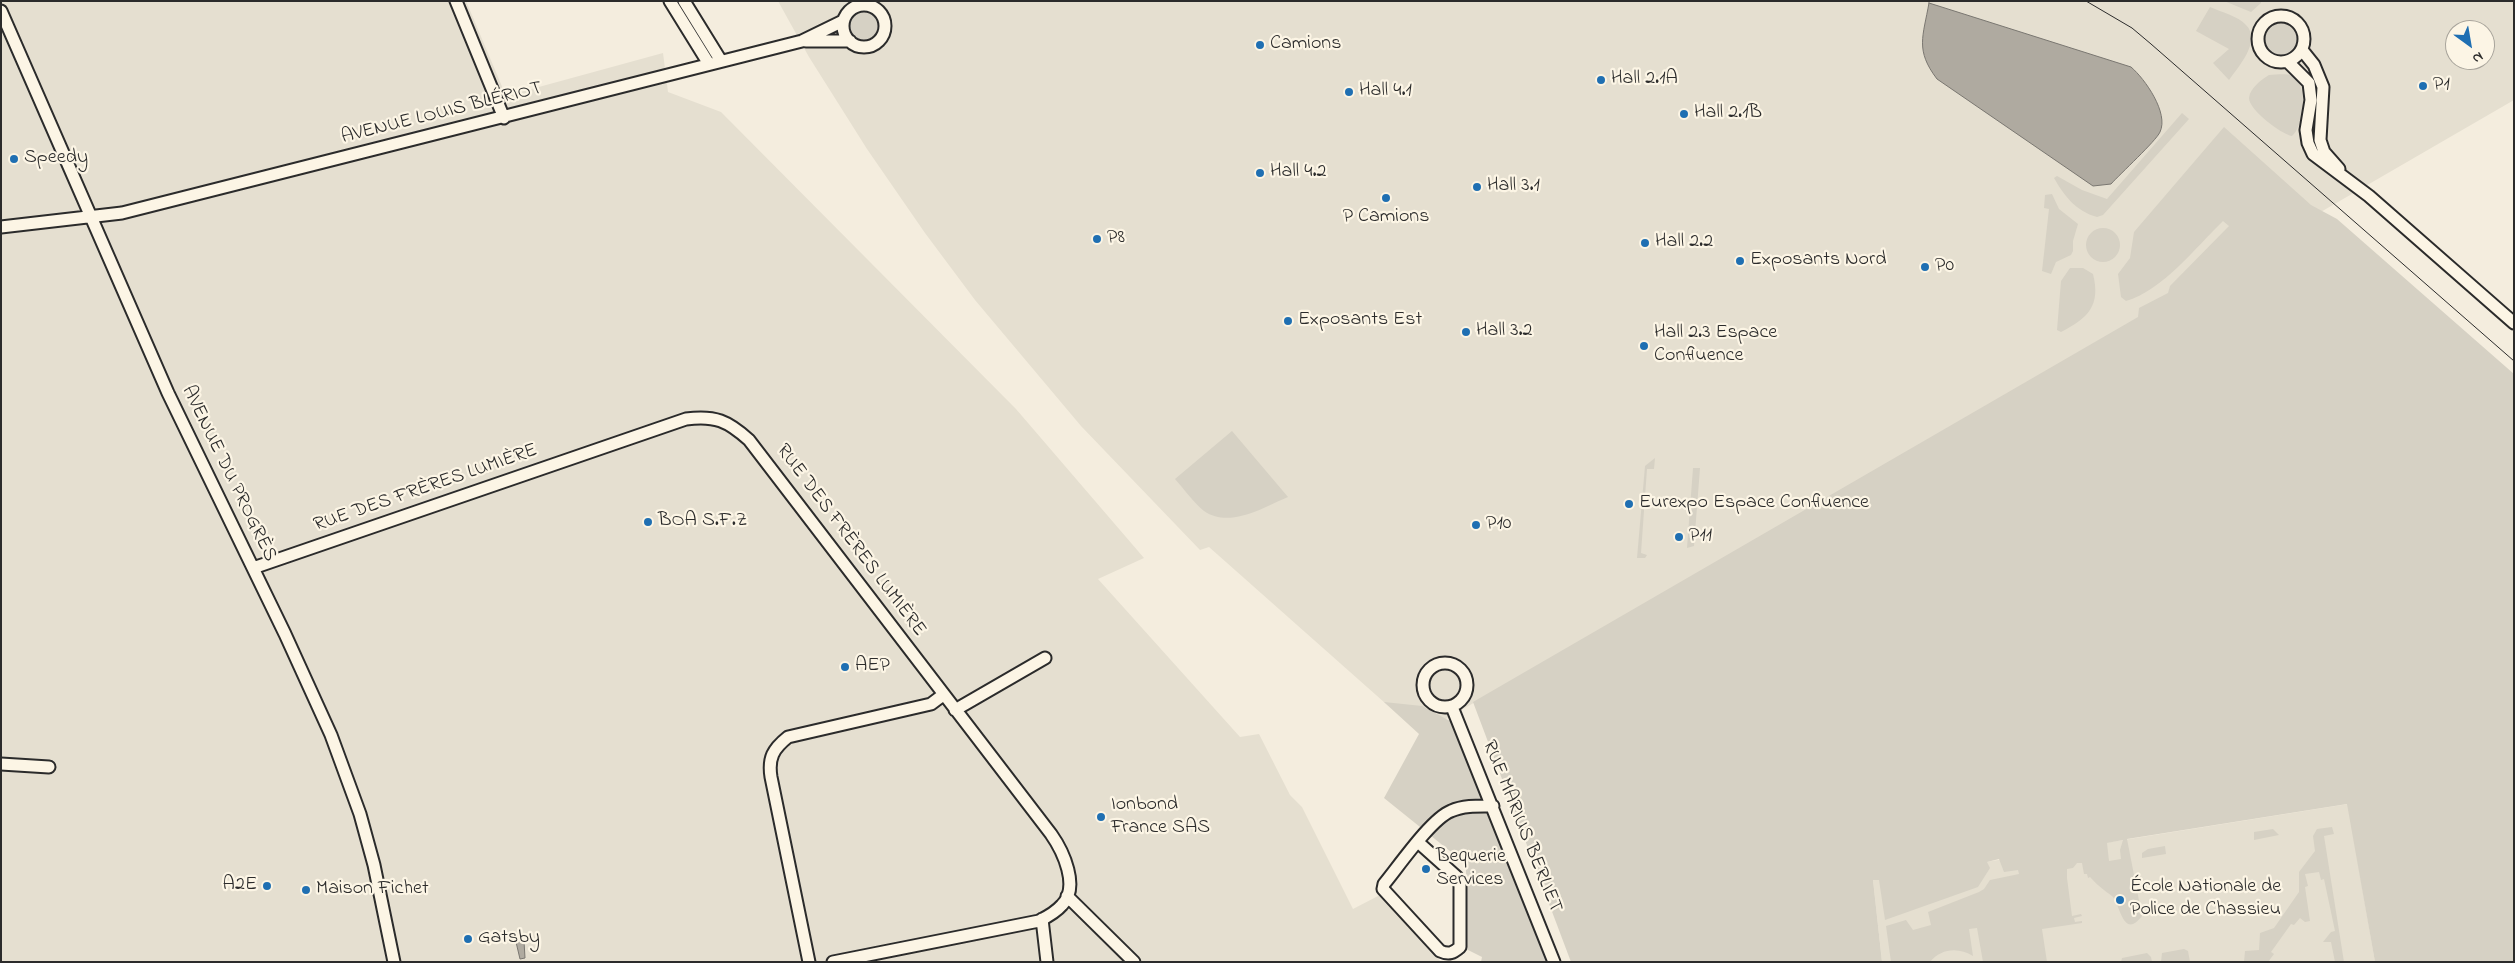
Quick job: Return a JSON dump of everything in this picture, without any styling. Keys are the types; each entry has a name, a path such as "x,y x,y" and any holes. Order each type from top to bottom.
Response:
{"street":[{"path":"456,1 504,118"},
{"path":"670,1 709,64"},
{"path":"684,1 721,61"},
{"path":"859,5 871,6 884,17 884,33 877,43 865,47 850,41 845,36 843,21 849,11 859,5"},
{"name":"AVENUE DU PROGRÈS","path":"1,11 168,393 316,698 351,787 374,865 394,962"},
{"path":"2288,62 2302,50 2304,36 2298,23 2287,16 2268,19 2258,35 2260,51 2272,61 2288,62 2309,84 2311,100 2306,130 2308,143 2313,154 2348,180 2514,323"},
{"name":"AVENUE LOUIS BLÉRIOT","path":"1,227 122,213 504,118 802,41 843,21"},
{"name":"AVENUE LOUIS BLÉRIOT","path":"802,41 850,41"},
{"path":"2302,50 2314,65 2324,87 2320,140 2324,152 2348,180"},
{"name":"RUE DES FRÈRES LUMIÈRE","path":"253,568 686,419 704,417 734,426 750,440 1058,844 1067,870 1069,884 1067,896"},
{"path":"955,710 1045,658"},
{"path":"809,962 771,777 770,758 788,737 931,704 943,695"},
{"name":"RUE MARIUS BERLIET","path":"1452,707 1554,962"},
{"path":"1,764 49,767"},
{"path":"1419,842 1457,876 1460,882 1462,938 1460,947 1454,952 1447,954 1440,951 1383,889 1384,884 1419,842 1442,816 1452,810 1493,806"},
{"path":"833,962 1042,919 1063,904 1067,896 1134,962"},
{"path":"1042,919 1047,962"}],"shaded area":[{"path":"1,1 466,1 506,96 663,53 668,92 721,112 1016,409 1144,558 1098,579 1240,737 1259,734 1290,795 1302,807 1353,909 1380,895 1441,962 1,962"},
{"path":"778,1 2514,1 2514,100 1420,734 1209,547 1200,550 1081,426 975,300 925,233 867,149 809,57"},
{"path":"2224,1 2261,1 2261,3 2251,12"},
{"path":"1929,3 2131,67 2137,72 2154,97 2161,116 2160,132 2111,184 2093,186 1937,79 1930,69 1923,51 1923,34"},
{"path":"2210,7 2239,19 2250,31 2251,39 2247,54 2229,80 2213,63 2229,49 2196,31"},
{"path":"864,12 874,16 878,26 874,36 864,40 854,36 850,26 854,16"},
{"path":"2281,23 2288,24 2293,28 2297,33 2297,47 2293,52 2288,56 2281,57 2274,56 2269,52 2265,47 2264,40 2265,33 2269,28 2274,24"},
{"path":"2269,75 2290,75 2297,80 2301,87 2303,96 2302,115 2292,136 2266,121 2250,103 2251,91"},
{"path":"2182,113 2189,119 2103,215 2097,217 2077,207 2062,191 2054,178 2057,176 2082,190 2107,199"},
{"path":"2224,127 2311,205 2337,219 2514,374 2514,962 2375,962 2347,804 2127,839 2142,916 2136,923 2126,923 2112,896 2090,877 2088,878 2087,874 2084,874 2082,863 2077,863 2073,868 2067,869 2067,878 2072,916 2081,914 2082,916 2074,918 2075,922 2082,921 2082,923 2042,929 2047,962 1983,962 1977,928 1969,929 1973,956 1962,951 1950,950 1934,957 1930,962 1891,962 1886,926 1906,920 1913,930 1931,925 1928,912 1979,892 1984,889 1990,880 2019,874 2018,870 2004,872 1999,859 1987,862 1990,868 1978,887 1885,920 1879,880 1873,880 1882,962 1571,962 1473,702 2138,317 2139,308 2168,293 2170,286 2229,226 2223,221 2166,278 2153,288 2126,301 2121,297 2118,274 2130,258 2134,232","holes":["2123,840 2120,850 2121,859 2109,861 2107,843"]},
{"path":"2052,194 2059,209 2078,224 2071,255 2056,262 2051,274 2042,271 2049,209 2044,208 2045,195"},
{"path":"2103,228 2115,233 2120,245 2115,257 2103,262 2091,257 2086,245 2091,233"},
{"path":"2070,268 2083,268 2093,274 2095,285 2094,303 2079,322 2061,332 2057,330 2061,281"},
{"path":"1232,431 1288,497 1258,511 1225,518 1214,516 1204,511 1175,479"},
{"path":"1655,458 1654,469 1647,469 1641,553 1647,555 1645,558 1637,558 1645,466"},
{"path":"1693,468 1700,468 1694,546 1687,548"},
{"path":"1384,702 1422,706 1450,721 1548,962 1481,962 1482,957 1466,949 1466,864 1384,798 1419,734"},
{"name":"École Nationale de Police de Chassieu","path":"2348,804 2375,962 1882,962 1873,880"},
{"path":"2332,827 2334,834 2324,836 2344,962 2335,962 2331,942 2323,942 2331,932 2335,931 2324,879 2321,880 2319,872 2305,874 2308,886 2305,887 2310,921 2305,922 2300,918 2294,925 2291,924 2271,952 2274,954 2268,962 2244,962 2245,951 2259,950 2260,933 2274,928 2299,892 2299,872 2315,851 2313,836 2317,829"},
{"path":"2273,829 2279,835 2254,840 2254,832"},
{"path":"2165,846 2166,854 2142,858 2142,853 2148,849"},
{"path":"524,941 525,958 520,959 516,942"},
{"path":"2184,949 2188,951 2190,962 2161,962 2162,953"},
{"path":"2147,953 2151,957 2152,962 2121,962 2122,958"}],"tram line":[{"path":"2086,1 2132,28 2514,361"}],"place":[{"name":"Camions","path":"1260,45"},
{"name":"Hall 2.1A","path":"1601,80"},
{"name":"P1","path":"2423,86"},
{"name":"Hall 4.1","path":"1349,92"},
{"name":"Hall 2.1B","path":"1684,114"},
{"name":"Speedy","path":"14,159"},
{"name":"Hall 4.2","path":"1260,173"},
{"name":"Hall 3.1","path":"1477,187"},
{"name":"P Camions","path":"1386,198"},
{"name":"P8","path":"1097,239"},
{"name":"Hall 2.2","path":"1645,243"},
{"name":"Exposants Nord","path":"1740,261"},
{"name":"P0","path":"1925,267"},
{"name":"Exposants Est","path":"1288,321"},
{"name":"Hall 3.2","path":"1466,332"},
{"name":"Hall 2.3 Espace Confluence","path":"1644,346"},
{"name":"Eurexpo Espace Confluence","path":"1629,504"},
{"name":"BOA S.F.Z","path":"648,522"},
{"name":"P10","path":"1476,525"},
{"name":"P11","path":"1679,537"},
{"name":"AEP","path":"845,667"},
{"name":"Ionbond France SAS","path":"1101,817"},
{"name":"Bequerie Services","path":"1426,869"},
{"name":"A2E","path":"267,886"},
{"name":"Maison Fichet","path":"306,890"},
{"name":"École Nationale de Police de Chassieu","path":"2120,900"},
{"name":"Gatsby","path":"468,939"}]}
